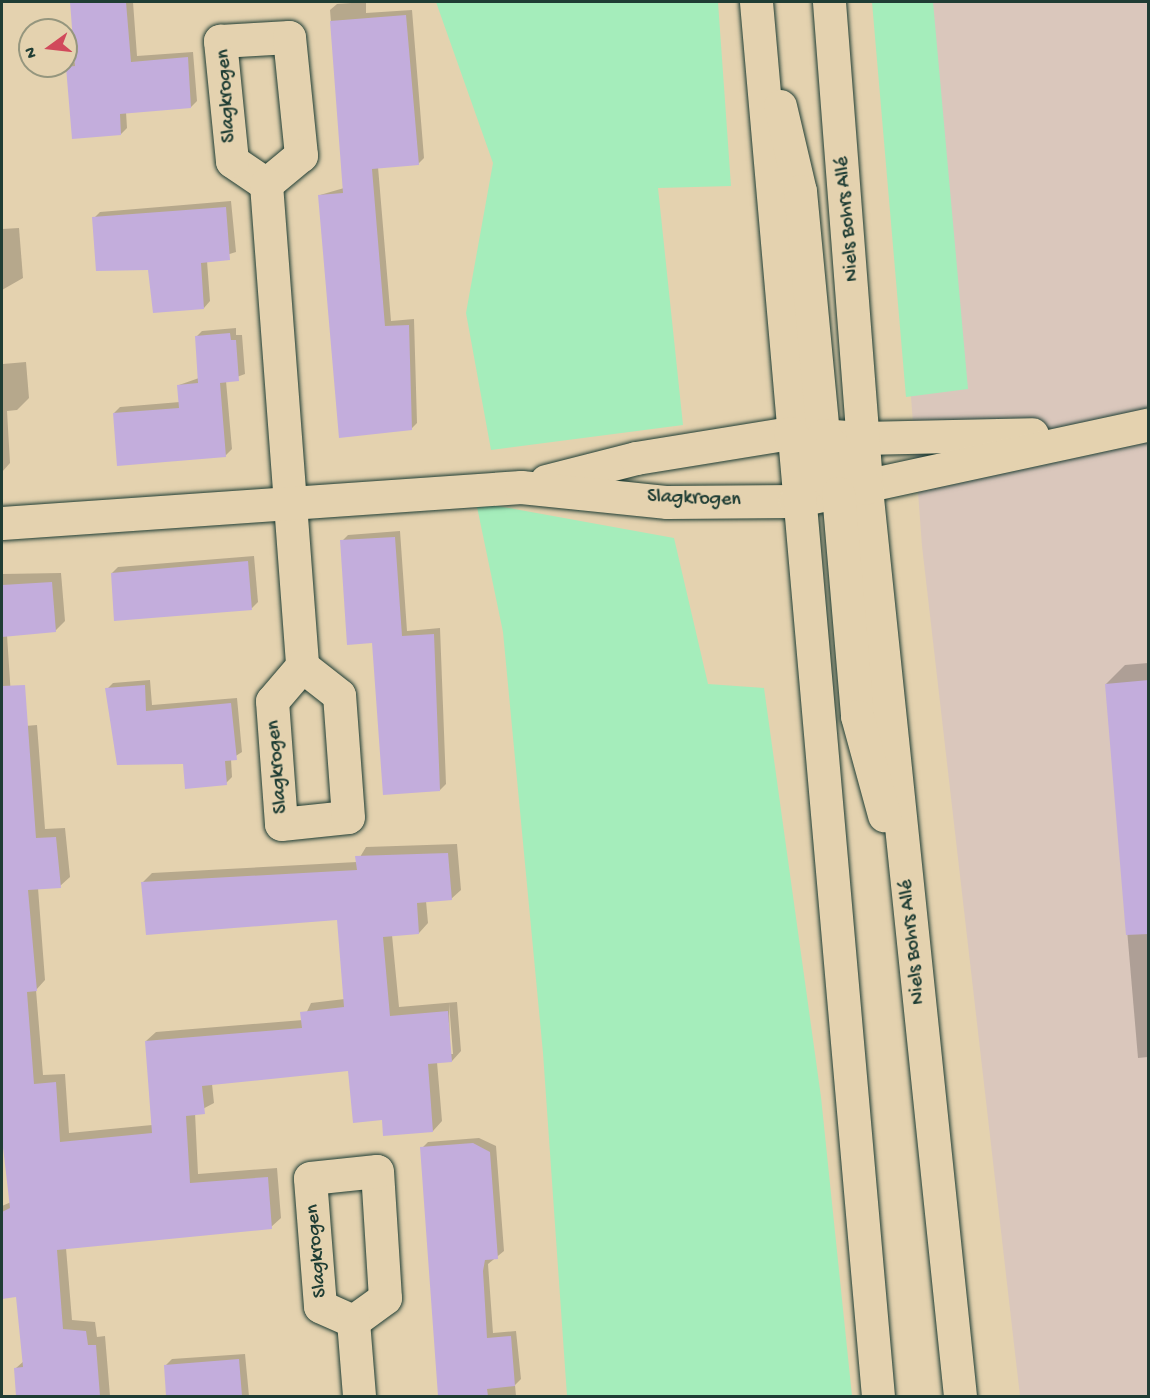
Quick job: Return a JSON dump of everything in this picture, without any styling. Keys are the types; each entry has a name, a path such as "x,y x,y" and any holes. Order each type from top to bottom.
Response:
{"street":[{"path":"756,2 795,501 878,1396"},
{"path":"756,2 800,191 823,435 852,490"},
{"name":"Niels Bohrs Allé","path":"830,2 862,438 852,490 910,913 960,1396"},
{"path":"266,184 302,666"},
{"path":"795,501 852,490 1095,433 1149,425"},
{"path":"790,433 862,438 1095,433"},
{"path":"790,433 852,490"},
{"name":"Slagkrogen","path":"521,487 636,458 790,433"},
{"name":"Slagkrogen","path":"2,523 290,501 521,487 667,502 795,501"},
{"path":"353,1321 359,1396"}],"shaded area":[{"path":"882,2 1148,2 1148,1396 1020,1396 922,546"}],"green space":[{"path":"436,2 718,2 731,186 658,188 683,425 491,450 466,313 493,163"},
{"path":"872,2 933,2 968,389 906,397"},
{"path":"476,502 674,538 708,684 764,688 821,1097 852,1396 567,1396 543,1053 503,632"}],"building":[{"path":"70,2 126,2 131,62 188,57 191,108 120,114 121,135 72,139 67,78 78,78 78,18 71,18"},
{"path":"406,15 419,165 372,169 385,326 409,325 412,430 339,438 318,195 343,193 330,21"},
{"path":"226,207 230,260 201,263 204,309 153,313 148,270 96,271 92,217"},
{"path":"230,333 231,340 236,340 239,381 220,383 226,457 117,466 113,413 179,408 177,385 198,383 195,336"},
{"path":"395,537 402,636 434,634 440,791 383,795 372,643 347,645 340,540"},
{"path":"248,561 252,610 114,621 111,573"},
{"path":"52,582 56,632 2,637 2,585"},
{"path":"1149,680 1149,934 1126,935 1105,684"},
{"path":"25,685 36,838 56,837 61,888 28,890 37,991 27,992 34,1084 56,1082 60,1142 152,1133 145,1041 302,1028 300,1012 344,1007 337,920 146,935 141,882 357,870 355,856 448,853 452,900 417,903 419,934 383,937 390,1016 448,1011 452,1062 428,1064 433,1132 383,1136 382,1120 353,1123 348,1071 202,1086 205,1114 186,1116 190,1183 268,1177 272,1229 57,1250 63,1329 86,1331 88,1345 96,1345 100,1396 16,1396 14,1368 23,1367 16,1297 2,1299 2,1212 10,1208 2,1138 2,686"},
{"path":"145,685 146,711 231,703 237,760 225,761 227,785 185,789 183,764 117,765 105,688"},
{"path":"473,1143 490,1152 498,1259 485,1260 483,1271 487,1338 511,1336 515,1386 487,1389 488,1396 438,1396 420,1147"},
{"path":"239,1359 242,1396 166,1396 164,1365"}]}
